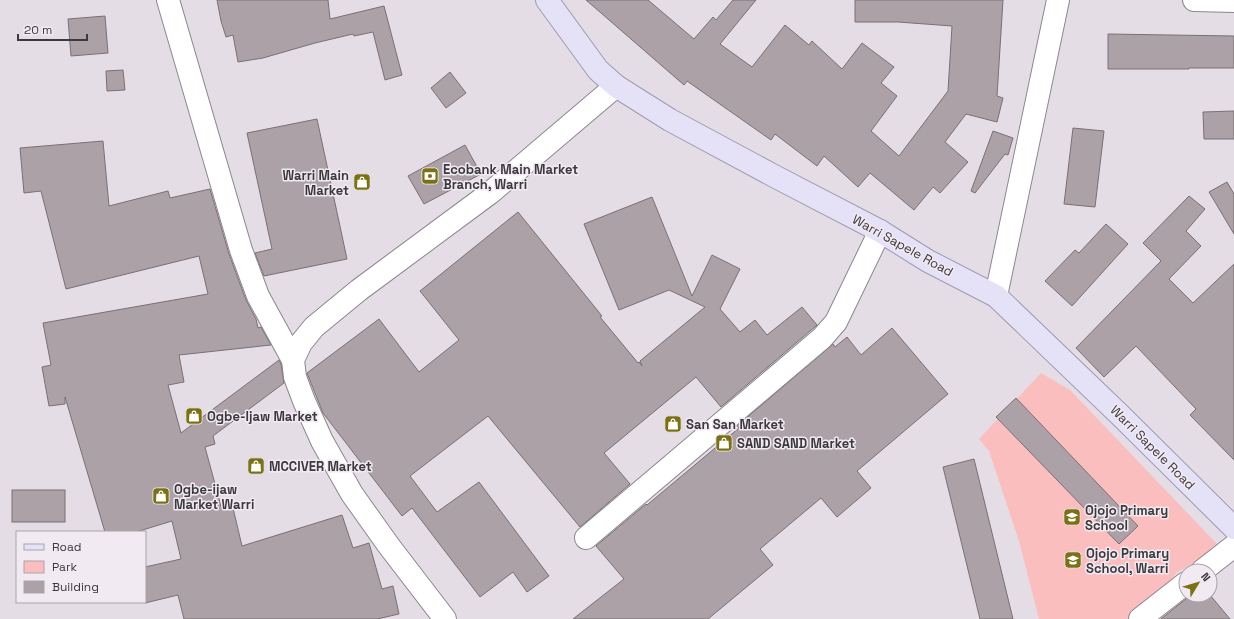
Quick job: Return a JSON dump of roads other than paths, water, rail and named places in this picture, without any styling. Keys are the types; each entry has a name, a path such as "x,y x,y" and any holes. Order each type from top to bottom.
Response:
{"main road":[{"name":"Warri Sapele Road","path":"547,0 598,70 616,86 670,120 776,178 880,231 928,261 996,296 1119,414 1234,528"}],"street":[{"path":"168,0 241,250 258,296 293,360 295,377 304,401 322,440 352,494 389,546 445,619"},
{"path":"996,296 1058,0"},
{"path":"1194,0 1234,1"},
{"path":"293,360 300,343 314,326 359,290 490,193 616,86"},
{"path":"586,538 822,338 836,322 880,231"},
{"path":"1212,563 1234,546"},
{"path":"1140,619 1178,589"}],"place":[{"name":"Ecobank Main Market Branch, Warri","path":"430,176"},
{"name":"Warri Main Market","path":"362,182"},
{"name":"Ogbe-Ijaw Market","path":"194,416"},
{"name":"San San Market","path":"673,424"},
{"name":"SAND SAND Market","path":"724,443"},
{"name":"MCCIVER Market","path":"256,466"},
{"name":"Ogbe-ijaw Market Warri","path":"161,496"},
{"name":"Ojojo Primary School","path":"1072,517"},
{"name":"Ojojo Primary School, Warri","path":"1073,560"}]}
